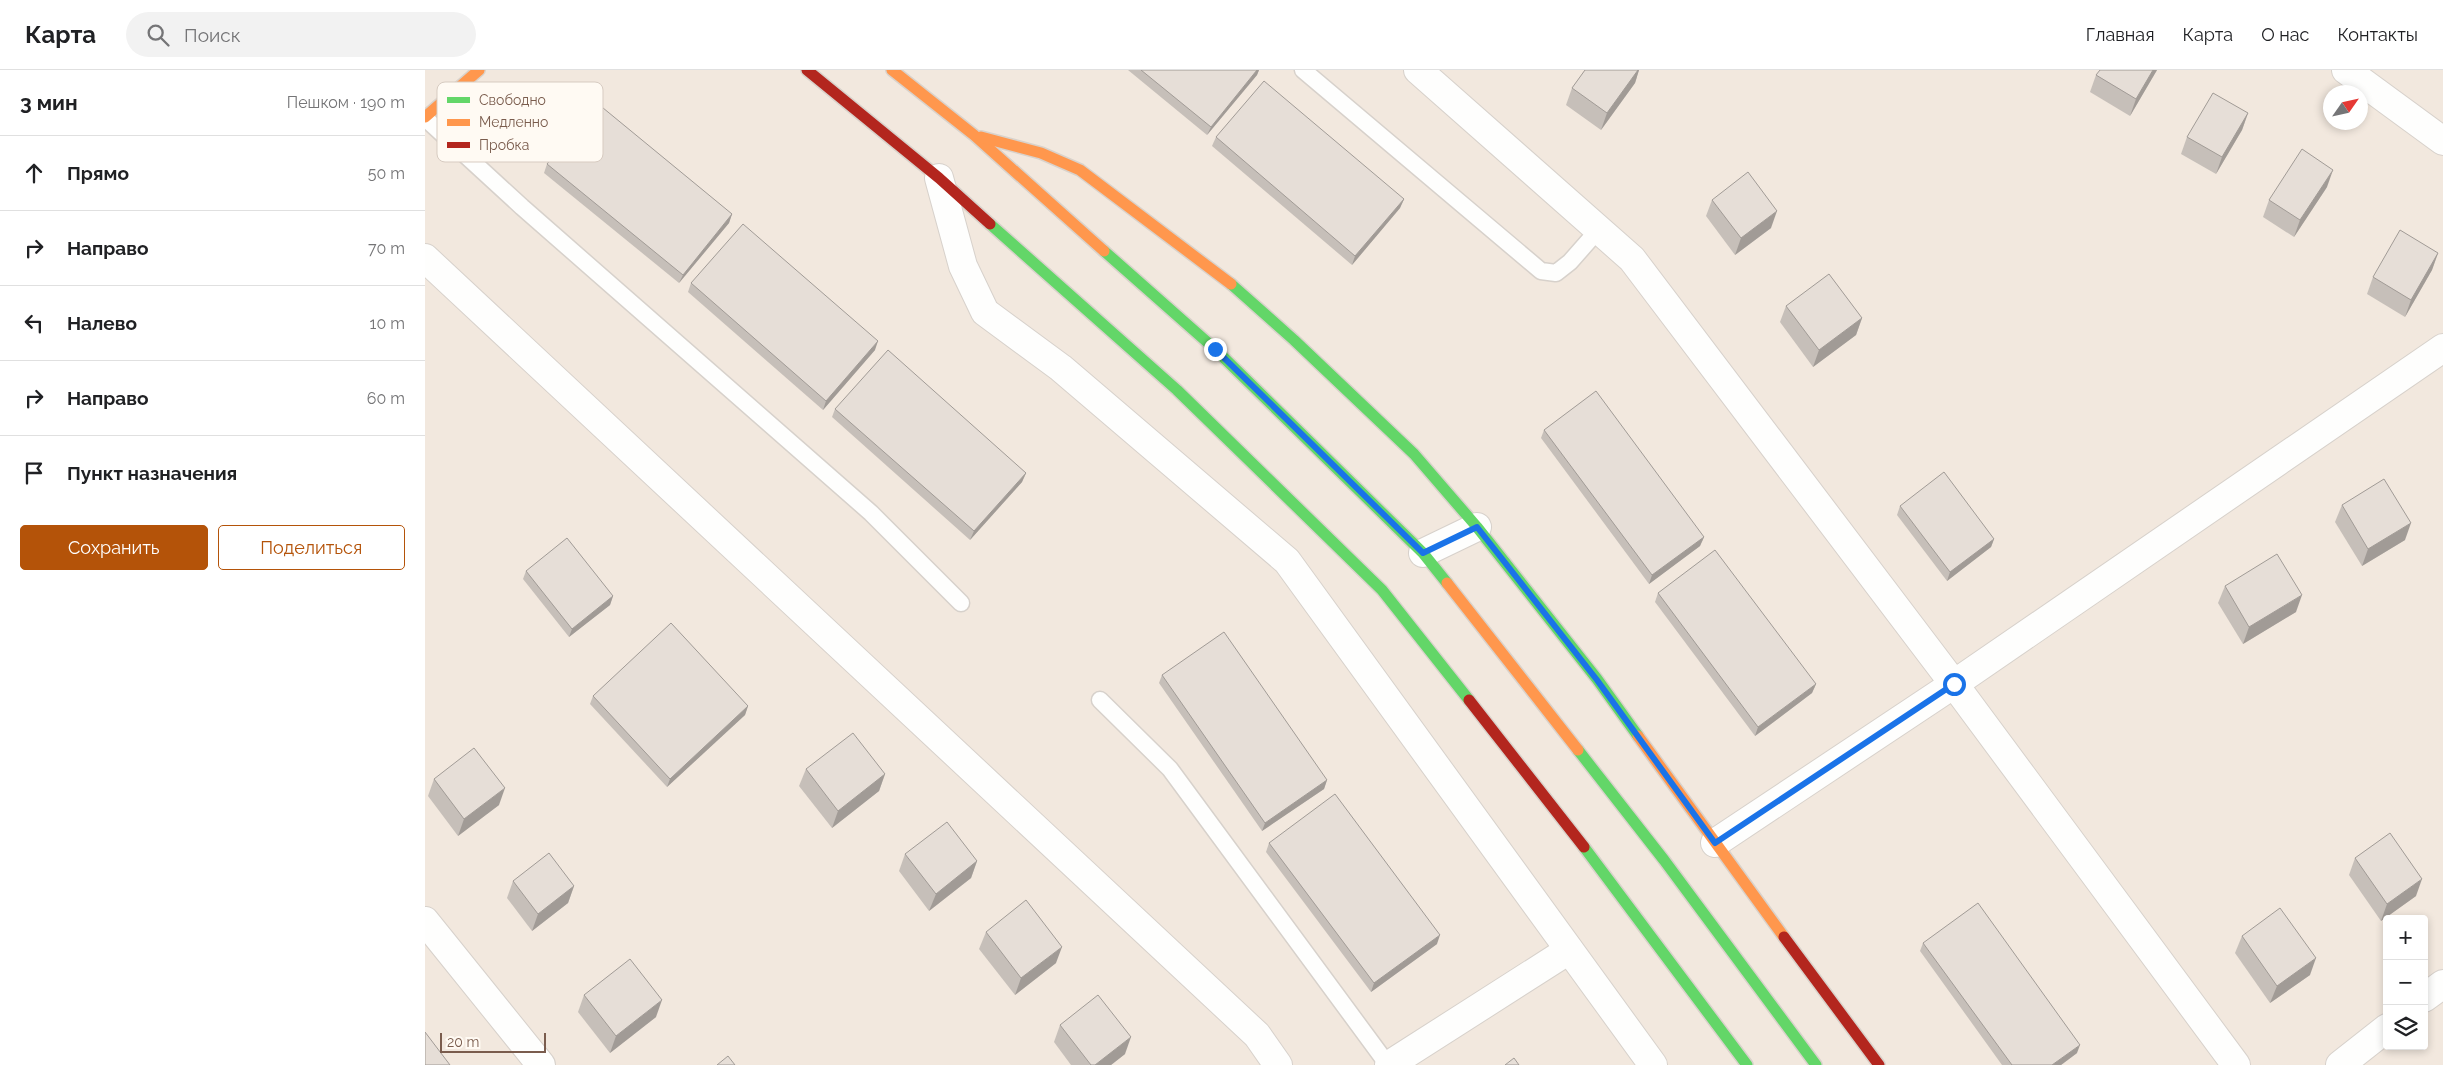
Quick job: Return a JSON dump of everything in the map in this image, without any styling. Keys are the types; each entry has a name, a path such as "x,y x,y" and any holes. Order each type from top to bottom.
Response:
{"main road":[{"path":"466,82 479,70"},
{"path":"807,70 939,178 1177,390 1382,590 1621,894 1747,1065"},
{"path":"892,70 974,135 1215,349 1423,553 1665,860 1816,1065"},
{"path":"425,118 437,107"},
{"path":"974,135 1041,153 1080,170 1219,276 1294,340 1413,454 1477,527 1597,680 1879,1065"}],"street":[{"path":"1418,70 1632,259 1954,684 2236,1065"},
{"path":"2346,70 2443,142"},
{"path":"939,178 963,266 985,312 1061,368 1287,561 1653,1065"},
{"path":"425,258 1250,1029 1278,1065"},
{"path":"1715,843 1954,684 2443,348"},
{"path":"1423,553 1477,527"},
{"path":"425,920 541,1065"},
{"path":"1388,1065 1569,950"},
{"path":"2428,995 2443,984"},
{"path":"2340,1065 2383,1031"}],"lane":[{"path":"1303,70 1541,271 1556,272 1570,262 1599,228"},
{"path":"425,118 437,129"},
{"path":"474,162 706,371 871,513 961,603"},
{"path":"1100,700 1170,769 1388,1065"}],"shaded area":[{"path":"425,70 2443,70 2443,1065 425,1065"}],"building":[{"path":"1141,70 1257,70 1211,127"},
{"path":"1585,70 1638,70 1607,113 1572,88"},
{"path":"2100,70 2153,70 2136,99 2096,75"},
{"path":"1264,81 1404,199 1355,256 1216,137"},
{"path":"2213,93 2248,113 2222,157 2187,137"},
{"path":"603,108 732,214 683,275 547,164 549,162 603,162"},
{"path":"2302,149 2333,170 2300,220 2269,200"},
{"path":"1748,172 1777,211 1741,238 1712,200"},
{"path":"743,224 878,341 826,401 691,283"},
{"path":"2400,230 2438,253 2411,300 2373,277"},
{"path":"1829,274 1862,318 1819,350 1786,306"},
{"path":"888,350 1026,473 974,531 835,409"},
{"path":"1596,391 1704,537 1652,575 1544,430"},
{"path":"1944,472 1994,539 1950,572 1900,506"},
{"path":"2384,479 2411,523 2368,549 2342,505"},
{"path":"567,538 613,596 572,629 526,571"},
{"path":"1715,550 1816,684 1758,727 1658,593"},
{"path":"2277,554 2302,595 2249,627 2225,586"},
{"path":"671,623 748,706 670,779 593,696"},
{"path":"1224,632 1327,780 1265,823 1162,675"},
{"path":"853,733 885,774 838,811 806,769"},
{"path":"474,748 505,788 464,819 434,779"},
{"path":"1335,794 1440,935 1374,983 1269,843"},
{"path":"947,822 977,861 936,894 905,854"},
{"path":"2390,833 2422,879 2387,904 2355,858"},
{"path":"549,853 574,886 538,914 513,881"},
{"path":"1026,900 1062,947 1021,978 986,932"},
{"path":"1978,903 2080,1045 2052,1065 2012,1065 1923,943"},
{"path":"2280,908 2316,958 2277,986 2242,936"},
{"path":"630,959 662,1000 616,1036 584,995"},
{"path":"1098,995 1131,1037 1095,1065 1091,1065 1060,1025"},
{"path":"425,1032 450,1065 425,1065"},
{"path":"728,1056 735,1065 717,1065"},
{"path":"1514,1058 1519,1065 1505,1065"}],"traffic: fast":[{"path":"990,224 1177,390 1382,590 1469,700"},
{"path":"1104,251 1215,349 1423,553 1447,583"},
{"path":"1231,284 1294,340 1414,454 1477,527 1597,679 1638,736"},
{"path":"1578,750 1664,860 1816,1065"},
{"path":"1584,847 1747,1065"}],"traffic: slow":[{"path":"465,82 479,70"},
{"path":"892,70 974,135 1104,251"},
{"path":"425,117 437,107"},
{"path":"981,137 1041,153 1080,170 1231,284"},
{"path":"1447,583 1578,750"},
{"path":"1638,736 1784,937"}],"traffic: jam":[{"path":"807,70 939,178 990,224"},
{"path":"1469,700 1584,847"},
{"path":"1784,937 1879,1065"}],"route":[{"path":"1215,349 1423,553 1477,527 1597,680 1715,843 1954,684"}]}
